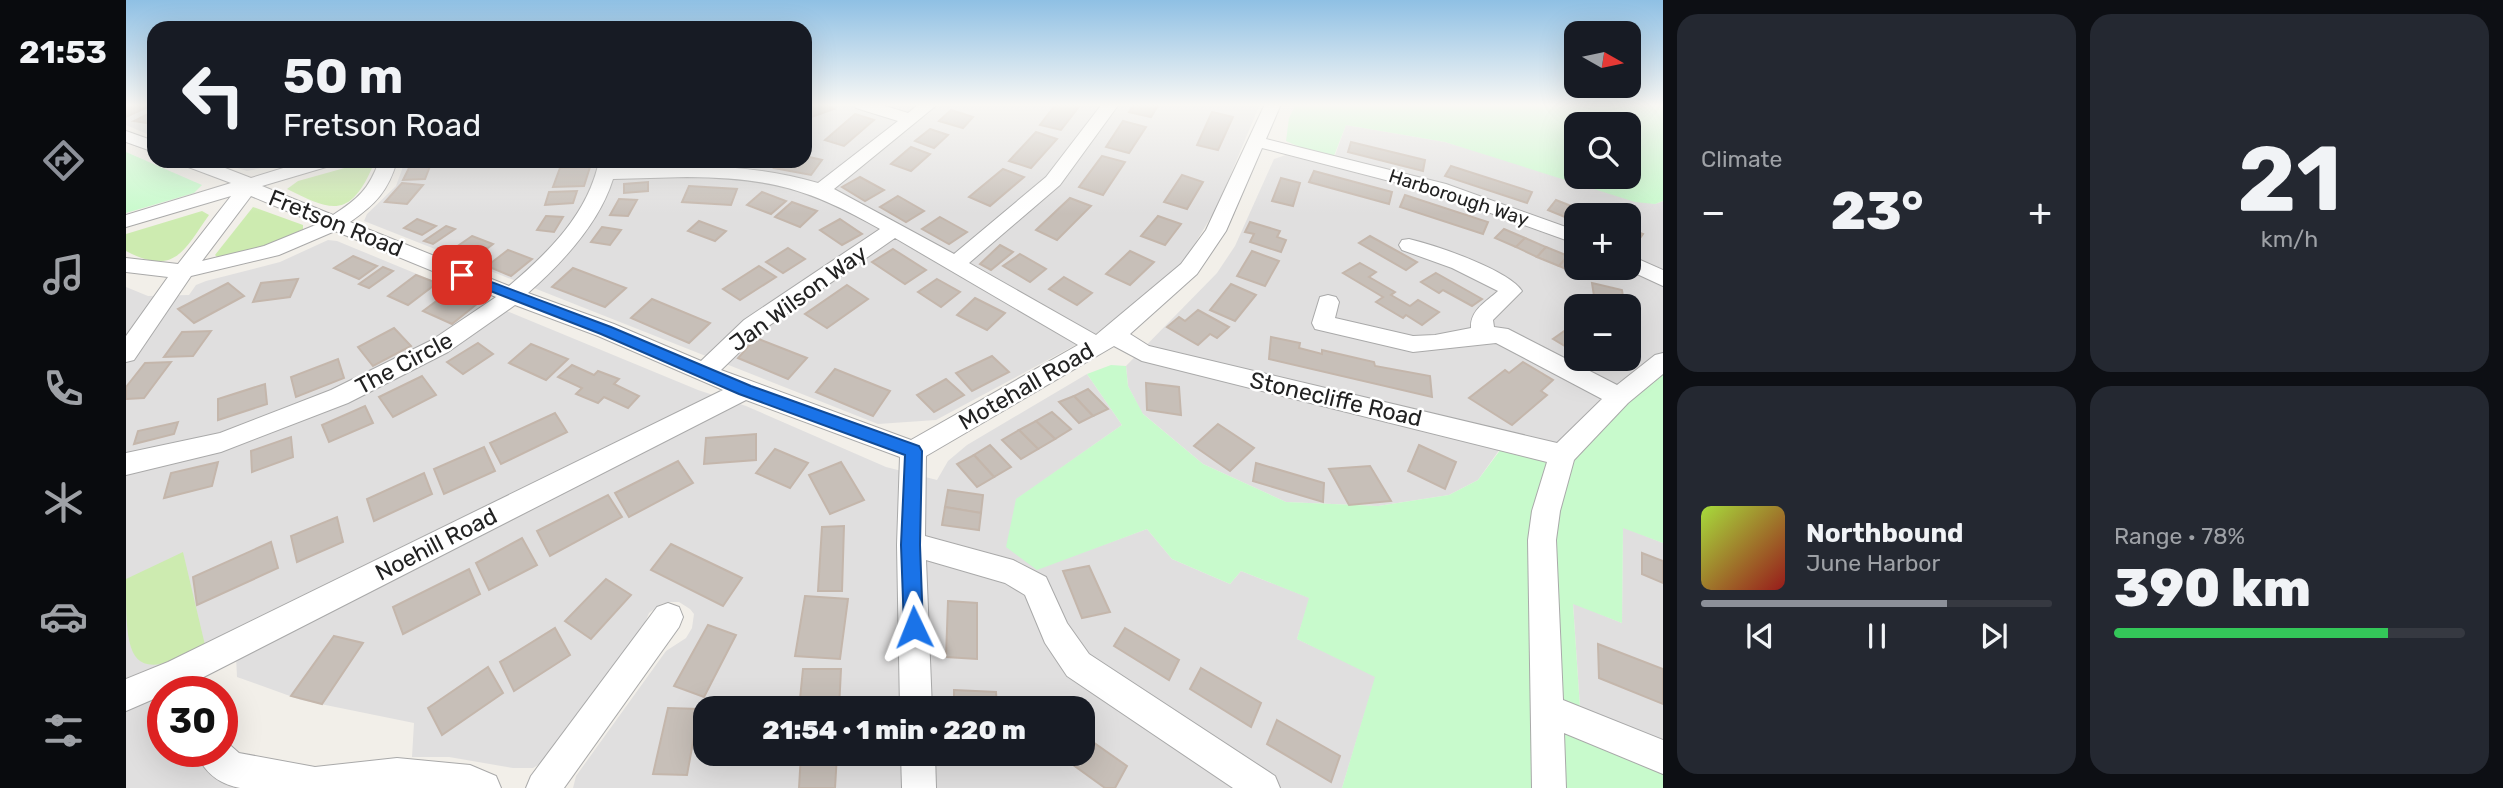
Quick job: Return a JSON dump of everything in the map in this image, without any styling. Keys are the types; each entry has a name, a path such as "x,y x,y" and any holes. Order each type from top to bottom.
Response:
{"street":[{"path":"821,190 882,141"},
{"path":"955,264 1053,181 1083,141"},
{"name":"Harborough Way","path":"1258,142 1439,188 1564,232"},
{"name":"Motehall Road","path":"914,451 1105,340 1189,269 1216,231 1258,142"},
{"name":"Fretson Road","path":"208,168 250,184 256,191 705,371 745,390 914,451"},
{"path":"126,220 303,168"},
{"path":"126,265 184,270 274,251 335,223 355,210 374,192 387,168"},
{"name":"Stonecliffe Road","path":"607,168 746,173 821,190 955,264 1105,340 1142,353 1562,455"},
{"name":"The Circle","path":"126,464 210,446 360,388 431,354 513,296 556,254 587,216 607,168"},
{"path":"126,354 184,270 250,184"},
{"name":"Jan Wilson Way","path":"705,371 752,326 894,229"},
{"path":"1409,245 1459,263 1507,286 1511,291 1482,318 1483,333"},
{"path":"1641,268 1663,279"},
{"path":"1328,302 1323,323 1425,344 1483,333 1516,341 1619,397"},
{"path":"1549,788 1542,540 1546,511 1562,455 1619,397 1663,360"},
{"name":"Noehill Road","path":"193,676 745,390"},
{"path":"914,451 911,545 916,696"},
{"path":"911,545 946,552 1013,573 1036,586 1056,634 1079,665 1262,788"},
{"path":"543,788 668,617"},
{"name":"Noehill Road","path":"126,695 147,690"},
{"path":"1548,710 1663,757"},
{"path":"918,766 919,788"},
{"path":"228,767 315,784 397,775 470,782 484,788"}],"shaded area":[{"path":"812,141 1245,141 1217,207 1182,265 1094,335 936,420 878,424 364,221 367,214 396,186 402,168 812,168"},
{"path":"1340,141 1438,141 1564,177 1564,189 1604,189 1655,204 1663,201 1663,374 1557,456 1502,446 1478,480 1449,495 1378,506 1286,502 1203,464 1142,413 1128,386 1126,366 1217,273 1235,246 1274,159 1286,155 1331,166"},
{"path":"237,168 261,168 247,171"},
{"path":"328,240 337,241 698,390 746,406 886,467 937,480 948,461 967,445 1087,374 1122,425 1017,499 1037,569 1147,529 1172,559 1230,584 1241,571 1310,598 1297,639 1376,676 1342,788 573,788 576,776 666,651 686,638 692,628 694,614 690,609 679,602 669,602 661,604 649,613 642,630 545,761 533,768 513,768 449,757 412,757 414,723 301,700 238,677 235,634 196,676 147,676 147,767 238,767 238,756 297,788 126,788 126,287 148,296 189,295 196,285 280,262"},
{"path":"1623,527 1663,543 1663,771 1582,738 1573,603 1622,623"}],"green space":[{"path":"1286,141 1286,141 1340,141 1332,161"},
{"path":"1438,141 1564,141 1564,180 1445,142"},
{"path":"1641,141 1663,141 1663,201 1655,204 1635,202 1594,189 1641,189"},
{"path":"126,152 147,161 147,168 163,168 202,185 194,193 126,213"},
{"path":"345,168 372,168 355,196 337,206 315,202 287,189 298,181"},
{"path":"253,207 303,225 303,229 266,247 217,257 215,255"},
{"path":"202,211 209,215 177,256 156,261 126,251 126,234"},
{"path":"1111,365 1126,366 1128,386 1143,414 1203,464 1286,502 1378,506 1449,495 1478,480 1504,445 1557,456 1663,374 1663,543 1623,528 1622,623 1573,604 1582,738 1663,771 1663,788 1342,788 1375,677 1297,639 1309,598 1241,571 1230,584 1172,559 1147,529 1037,570 1006,547 1016,499 1122,425 1087,374"},
{"path":"183,552 205,645 179,658 159,664 145,664 136,657 130,645 126,579"}],"building":[{"path":"827,141 850,141 844,146"},
{"path":"915,141 942,141 934,148"},
{"path":"1028,141 1055,141 1031,168 1009,161"},
{"path":"1110,141 1137,141 1129,153 1106,147"},
{"path":"1199,141 1222,141 1218,150 1197,145"},
{"path":"1351,142 1425,160 1423,171 1348,152"},
{"path":"911,147 930,154 911,171 891,164"},
{"path":"1102,156 1125,162 1103,195 1079,187"},
{"path":"812,158 822,160 811,175 774,168 812,168"},
{"path":"1451,166 1532,192 1527,203 1445,176"},
{"path":"409,168 429,168 425,179 403,180"},
{"path":"560,168 590,168 584,186 553,187"},
{"path":"1003,169 1024,177 990,206 969,197"},
{"path":"1314,171 1392,192 1389,204 1309,182"},
{"path":"1182,175 1203,182 1187,209 1164,202"},
{"path":"860,177 884,190 865,201 842,187"},
{"path":"1281,178 1300,183 1293,206 1272,201"},
{"path":"648,182 648,191 624,193 624,184"},
{"path":"402,183 423,185 407,204 385,202"},
{"path":"689,186 737,189 731,205 682,202"},
{"path":"577,191 573,203 545,205 549,192"},
{"path":"762,192 786,201 771,214 747,205"},
{"path":"1405,195 1488,222 1483,234 1400,207"},
{"path":"898,196 924,211 906,222 880,207"},
{"path":"1070,198 1091,206 1057,240 1036,230"},
{"path":"619,199 637,200 628,216 610,215"},
{"path":"1556,200 1564,203 1564,217 1548,210"},
{"path":"792,202 817,211 800,227 775,217"},
{"path":"546,216 563,217 554,232 537,230"},
{"path":"1158,216 1181,224 1165,245 1141,236"},
{"path":"940,217 967,232 949,244 922,229"},
{"path":"417,219 436,226 422,235 404,228"},
{"path":"840,219 862,234 842,245 820,230"},
{"path":"699,221 726,231 715,241 688,231"},
{"path":"1250,222 1280,231 1277,237 1286,240 1281,252 1250,242 1254,234 1245,232"},
{"path":"446,226 455,229 433,244 424,241"},
{"path":"602,227 621,230 610,245 591,242"},
{"path":"1504,229 1525,238 1516,247 1495,238"},
{"path":"472,236 493,244 471,261 449,252"},
{"path":"1370,236 1417,262 1406,270 1359,243"},
{"path":"1525,238 1546,247 1537,257 1516,247"},
{"path":"1000,245 1013,252 991,270 980,264"},
{"path":"1546,247 1564,254 1564,260 1559,266 1537,257"},
{"path":"788,248 805,259 783,273 766,262"},
{"path":"893,249 926,270 905,284 872,262"},
{"path":"508,250 532,259 511,276 487,266"},
{"path":"1130,251 1154,262 1130,285 1106,274"},
{"path":"1252,251 1279,261 1265,286 1237,276"},
{"path":"1020,254 1046,269 1030,282 1003,266"},
{"path":"353,256 377,266 359,279 334,268"},
{"path":"1360,263 1376,272 1369,277 1395,292 1391,295 1410,306 1418,300 1439,312 1422,325 1406,315 1403,318 1376,302 1383,297 1343,273"},
{"path":"759,266 776,277 740,300 723,289"},
{"path":"383,267 393,271 369,288 359,284"},
{"path":"573,268 626,288 605,307 552,287"},
{"path":"1436,273 1482,299 1472,306 1443,290 1439,293 1421,282"},
{"path":"416,275 437,283 408,305 388,296"},
{"path":"1064,277 1092,293 1077,305 1049,289"},
{"path":"298,279 290,297 253,302 261,283"},
{"path":"937,279 960,292 941,307 918,292"},
{"path":"228,283 244,296 194,323 178,309"},
{"path":"1592,283 1622,290 1623,294 1594,294"},
{"path":"1231,284 1256,295 1235,321 1210,310"},
{"path":"847,285 868,299 827,328 805,314"},
{"path":"450,291 478,303 452,324 423,311"},
{"path":"975,298 1005,313 987,330 957,315"},
{"path":"652,299 710,323 689,343 631,318"},
{"path":"1198,310 1229,327 1217,338 1210,334 1198,345 1167,327 1179,317 1185,321"},
{"path":"394,328 411,346 373,366 358,347"},
{"path":"211,331 193,356 164,357 182,332"},
{"path":"1564,331 1564,346 1553,339"},
{"path":"1271,337 1300,343 1299,348 1322,354 1322,350 1374,362 1375,366 1430,376 1432,397 1269,359"},
{"path":"756,338 807,358 788,379 738,358"},
{"path":"478,343 493,354 463,374 447,362"},
{"path":"531,344 568,359 546,380 509,363"},
{"path":"992,356 1009,372 972,391 956,373"},
{"path":"338,359 344,378 296,397 291,377"},
{"path":"171,362 144,398 126,399 126,387 145,363"},
{"path":"1523,362 1553,380 1541,391 1547,395 1512,425 1469,398 1505,370 1509,373"},
{"path":"572,365 594,375 598,371 619,379 614,384 639,396 628,408 604,397 598,403 576,394 582,388 558,377"},
{"path":"835,369 890,391 873,416 816,392"},
{"path":"422,376 436,395 393,417 379,397"},
{"path":"946,379 964,395 934,412 917,395"},
{"path":"1146,383 1179,387 1181,415 1147,410"},
{"path":"265,384 267,404 218,420 218,399"},
{"path":"1088,389 1108,409 1093,416 1074,396"},
{"path":"1074,396 1093,416 1079,423 1059,402"},
{"path":"365,406 373,423 329,442 322,425"},
{"path":"1052,412 1071,429 1055,439 1036,421"},
{"path":"555,413 567,432 501,464 490,443"},
{"path":"1036,421 1055,439 1038,449 1019,430"},
{"path":"178,422 174,434 134,444 138,431"},
{"path":"1218,424 1254,448 1230,471 1194,446"},
{"path":"1019,430 1038,449 1021,459 1002,440"},
{"path":"756,434 756,460 704,464 706,438"},
{"path":"291,437 293,457 252,472 251,451"},
{"path":"990,445 1011,467 994,477 974,455"},
{"path":"1419,445 1456,462 1445,489 1408,471"},
{"path":"484,447 495,471 444,494 434,469"},
{"path":"775,449 808,463 790,488 756,473"},
{"path":"974,455 994,477 977,487 957,464"},
{"path":"678,461 693,483 629,517 615,493"},
{"path":"218,462 212,486 164,498 171,473"},
{"path":"841,462 864,500 830,514 809,475"},
{"path":"1256,463 1324,483 1323,502 1253,481"},
{"path":"1370,466 1391,501 1349,505 1329,469"},
{"path":"424,473 432,494 374,521 367,499"},
{"path":"948,490 983,495 981,513 945,507"},
{"path":"608,495 622,517 550,556 537,531"},
{"path":"945,507 981,513 979,530 942,525"},
{"path":"337,517 343,542 297,562 291,536"},
{"path":"844,526 842,591 818,591 822,527"},
{"path":"522,538 537,565 489,590 476,563"},
{"path":"271,542 278,568 197,605 193,577"},
{"path":"671,544 742,578 723,606 651,570"},
{"path":"1642,553 1663,561 1663,583 1642,574"},
{"path":"1089,566 1110,612 1082,618 1063,571"},
{"path":"469,569 480,594 403,634 393,607"},
{"path":"606,579 631,595 591,639 565,621"},
{"path":"805,596 848,599 840,659 795,656"},
{"path":"948,601 977,603 977,659 946,657"},
{"path":"708,625 736,635 705,696 674,686"},
{"path":"555,628 570,655 514,691 500,662"},
{"path":"1125,628 1179,660 1169,680 1114,646"},
{"path":"334,636 363,643 322,704 291,696"},
{"path":"1598,644 1663,669 1663,704 1599,678"},
{"path":"488,667 503,693 442,735 428,708"},
{"path":"1201,668 1261,703 1251,727 1190,689"},
{"path":"803,669 841,669 840,696 800,696"},
{"path":"954,690 996,692 996,696 954,696"},
{"path":"668,708 693,709 693,742 687,775 653,774"},
{"path":"1277,720 1340,756 1331,782 1267,744"},
{"path":"1095,743 1127,766 1115,788 1105,788 1075,766 1095,766"},
{"path":"800,766 836,766 835,788 799,788"}],"route":[{"path":"462,275 606,330 745,390 914,451 911,545 914,627"}]}
